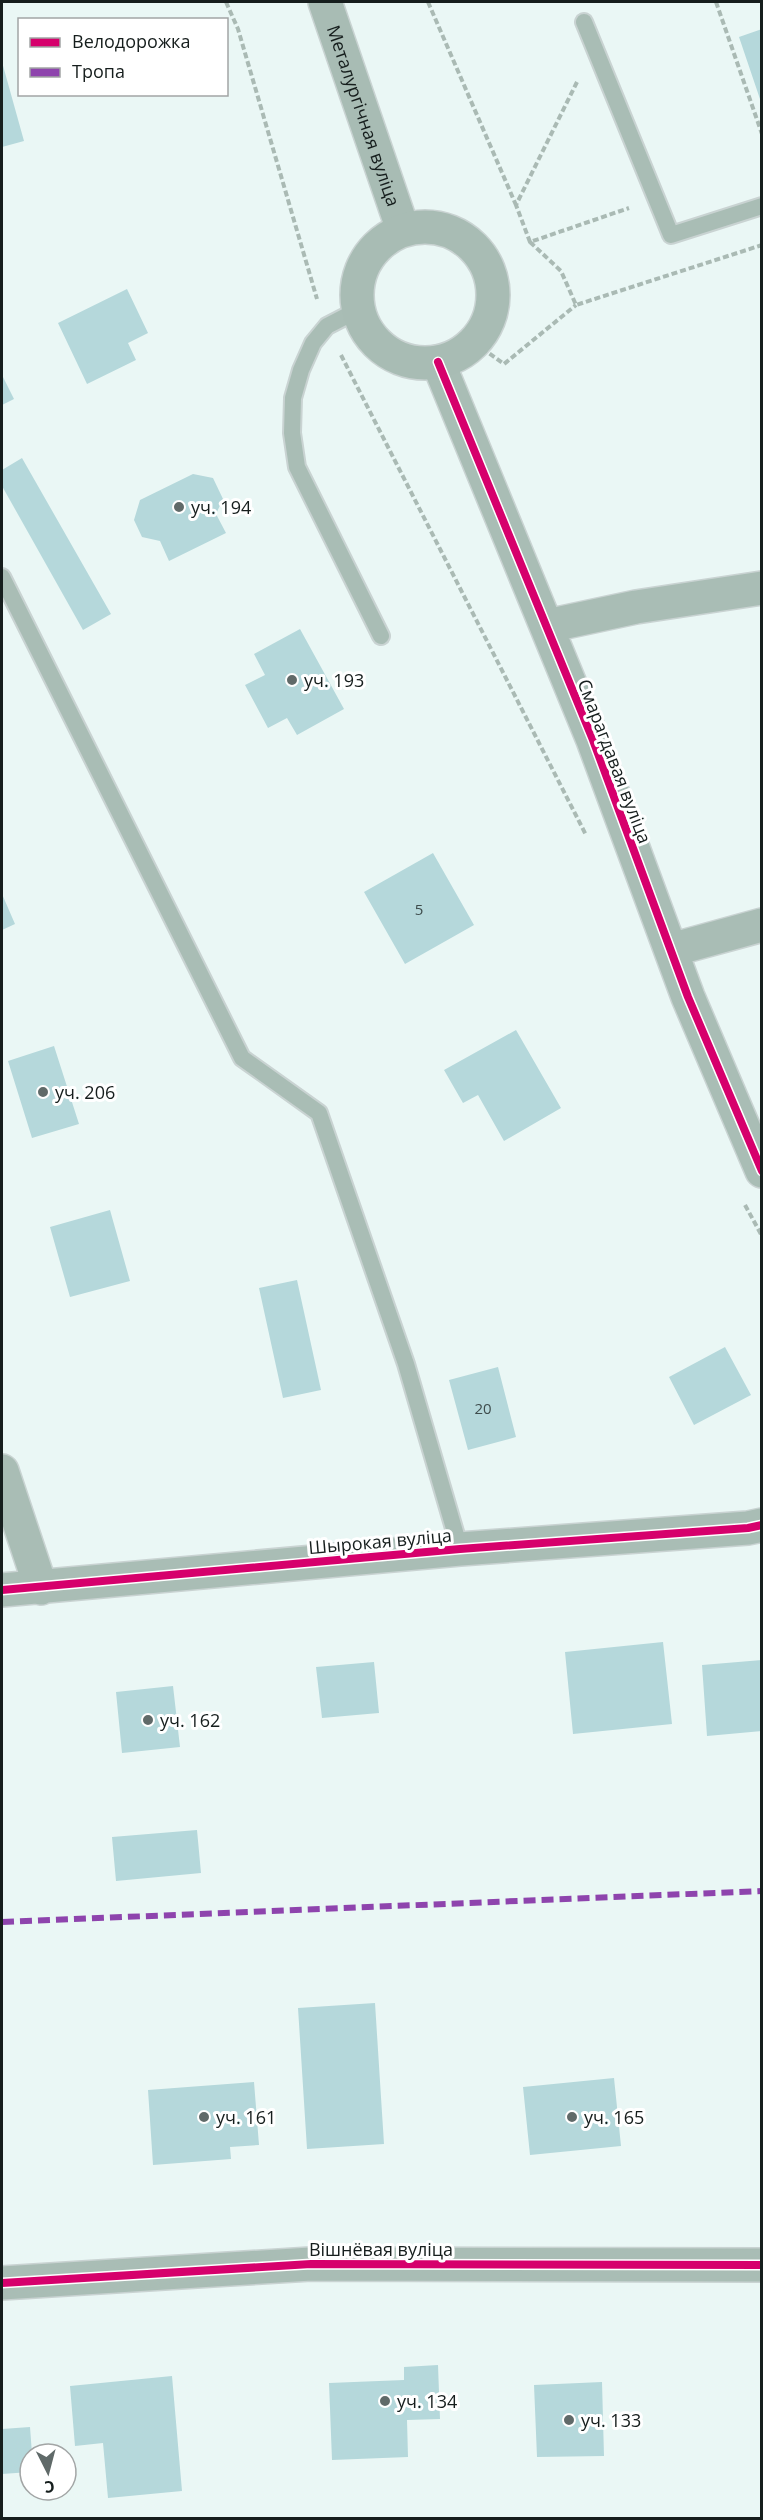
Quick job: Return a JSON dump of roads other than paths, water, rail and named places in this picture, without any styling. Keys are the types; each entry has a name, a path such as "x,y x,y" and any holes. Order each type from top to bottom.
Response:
{"street":[{"name":"Металургічная вуліца","path":"325,2 403,230"},
{"path":"434,226 463,236 484,258 494,287 491,317 475,343 458,356 438,362 417,363 396,357 379,345 366,329 358,310 358,284 366,261 382,242 403,230 434,226"},
{"name":"Смарагдавая вуліца","path":"438,362 466,436 593,740 671,950 734,1109 762,1171"},
{"path":"547,626 636,606 762,588"},
{"path":"671,950 762,925"},
{"path":"2,1471 41,1588"},
{"name":"Шырокая вуліца","path":"2,1590 460,1548 748,1528 762,1525"},
{"name":"Вішнёвая вуліца","path":"2,2283 311,2264 762,2265"}],"lane":[{"path":"584,22 671,235 762,206"},
{"path":"358,310 327,326 313,343 301,370 293,398 292,434 297,467 381,636"},
{"path":"2,577 242,1058 319,1113 406,1364 460,1548"}],"place":[{"name":"уч. 194","path":"179,507"},
{"name":"уч. 193","path":"292,680"},
{"name":"уч. 206","path":"43,1092"},
{"name":"уч. 162","path":"148,1720"},
{"name":"уч. 161","path":"204,2117"},
{"name":"уч. 165","path":"572,2117"},
{"name":"уч. 134","path":"385,2401"},
{"name":"уч. 133","path":"569,2420"}]}
